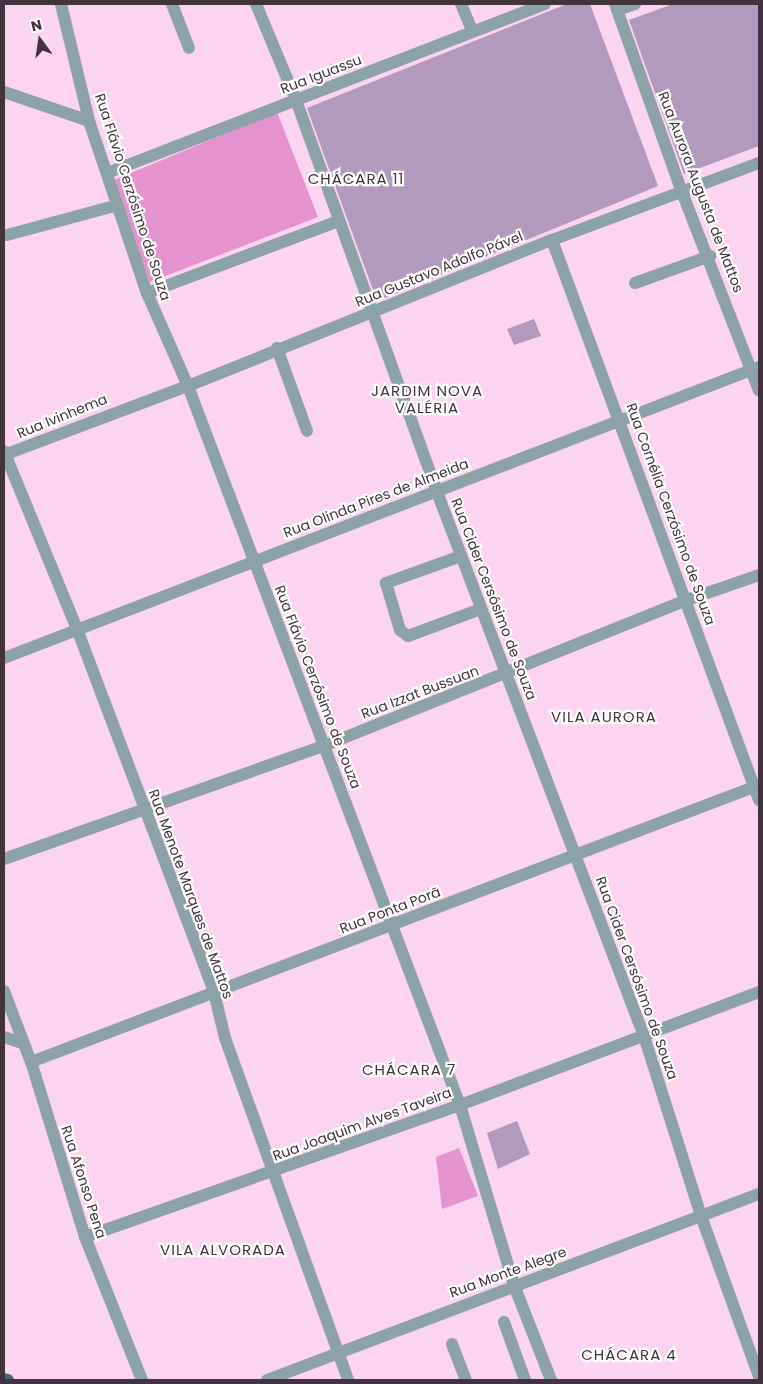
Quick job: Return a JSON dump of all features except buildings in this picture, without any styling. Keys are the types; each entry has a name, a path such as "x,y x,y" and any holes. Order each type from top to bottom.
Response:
{"main road":[{"path":"4,1379 8,1380"}],"street":[{"name":"Rua Flávio Cerzósimo de Souza","path":"61,4 90,121 146,293 188,386 253,561 326,745 460,1105 514,1285 550,1380"},
{"path":"172,4 188,48"},
{"name":"Rua Cider Cersósimo de Souza","path":"256,4 296,100 437,492 576,853 644,1036 701,1216 759,1376"},
{"path":"461,4 473,32"},
{"name":"Rua Iguassu","path":"108,173 544,4"},
{"path":"616,7 635,4"},
{"name":"Rua Aurora Augusta de Mattos","path":"616,7 682,192 755,368 759,391"},
{"path":"4,92 90,121"},
{"name":"Rua Gustavo Adolfo Pável","path":"131,405 188,386 276,348 552,240 759,163"},
{"path":"5,238 118,205"},
{"path":"146,293 339,220"},
{"name":"Rua Cornélia Cerzósimo de Souza","path":"552,240 757,786 759,800"},
{"path":"635,283 710,256"},
{"path":"276,348 307,431"},
{"name":"Rua Olinda Pires de Almeida","path":"4,658 755,368"},
{"name":"Rua Ivinhema","path":"4,454 131,405"},
{"name":"Rua Menote Marques de Mattos","path":"4,454 77,629 144,811 214,992 225,1038 348,1380"},
{"path":"461,556 386,583 400,630 408,636 481,609"},
{"name":"Rua Izzat Bussuan","path":"4,860 326,745 507,674 687,600 759,575"},
{"name":"Rua Ponta Porã","path":"30,1062 392,926 576,853 757,786"},
{"name":"Rua Afonso Pena","path":"4,991 30,1062 86,1237 140,1379"},
{"name":"Rua Joaquim Alves Taveira","path":"86,1237 460,1105 759,992"},
{"path":"4,1037 23,1043"},
{"name":"Rua Monte Alegre","path":"267,1380 514,1285 759,1194"},
{"path":"504,1322 525,1380"},
{"path":"452,1344 466,1380"}],"shaded area":[{"path":"277,112 318,217 150,282 107,183"},
{"path":"459,1148 478,1196 442,1209 436,1157"}],"district":[{"name":"CHÁCARA 11","path":"356,179"},
{"name":"JARDIM NOVA VALÉRIA","path":"427,398"},
{"name":"VILA AURORA","path":"604,717"},
{"name":"CHÁCARA 7","path":"409,1070"},
{"name":"VILA ALVORADA","path":"223,1250"},
{"name":"CHÁCARA 4","path":"629,1355"}]}
